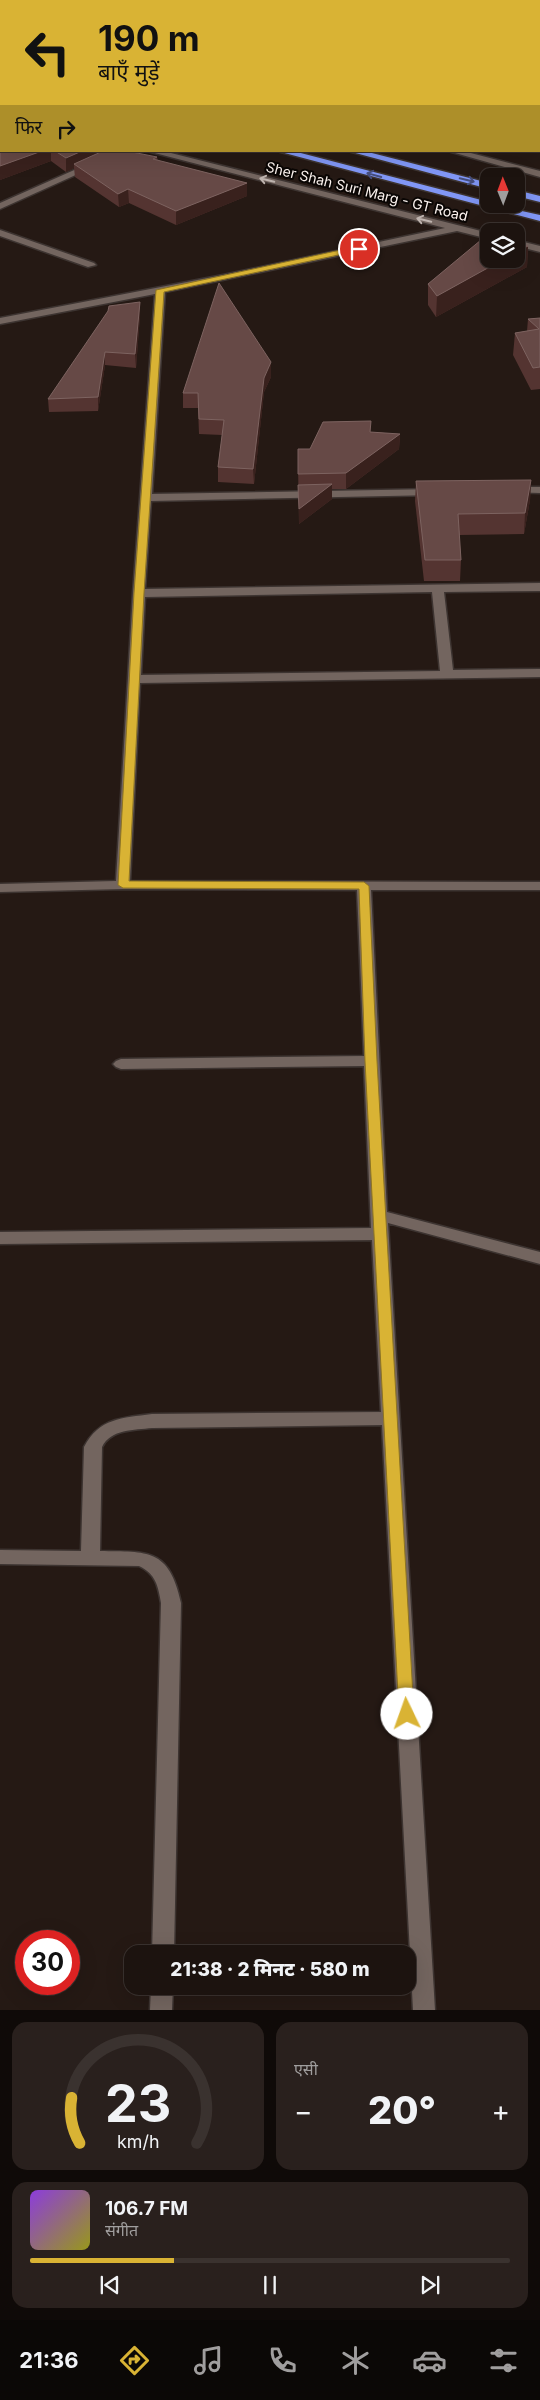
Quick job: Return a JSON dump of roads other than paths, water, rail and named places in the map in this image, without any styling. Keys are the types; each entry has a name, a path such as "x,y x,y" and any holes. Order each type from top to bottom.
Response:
{"highway":[{"name":"Sher Shah Suri Marg - GT Road","path":"285,152 540,218"},
{"path":"356,152 480,184"},
{"path":"525,195 540,199"}],"street":[{"path":"0,206 123,152"},
{"name":"Sher Shah Suri Marg - GT Road","path":"155,152 480,234"},
{"path":"456,152 540,174"},
{"path":"0,321 160,290 457,228"},
{"path":"0,233 91,265"},
{"path":"525,245 540,249"},
{"path":"123,885 139,593 160,290"},
{"path":"501,491 540,490"},
{"path":"146,498 451,492"},
{"path":"139,593 540,587"},
{"path":"438,589 446,674"},
{"path":"134,679 540,673"},
{"path":"0,888 123,885 540,886"},
{"path":"364,886 380,1234 424,2010"},
{"path":"121,1064 371,1061"},
{"path":"379,1215 540,1258"},
{"path":"0,1238 380,1234"},
{"path":"90,1557 93,1447 96,1438 105,1430 122,1425 152,1421 390,1418"},
{"path":"0,1557 140,1559 154,1564 163,1574 171,1603 162,1945"},
{"path":"161,2010 162,1995"}]}
